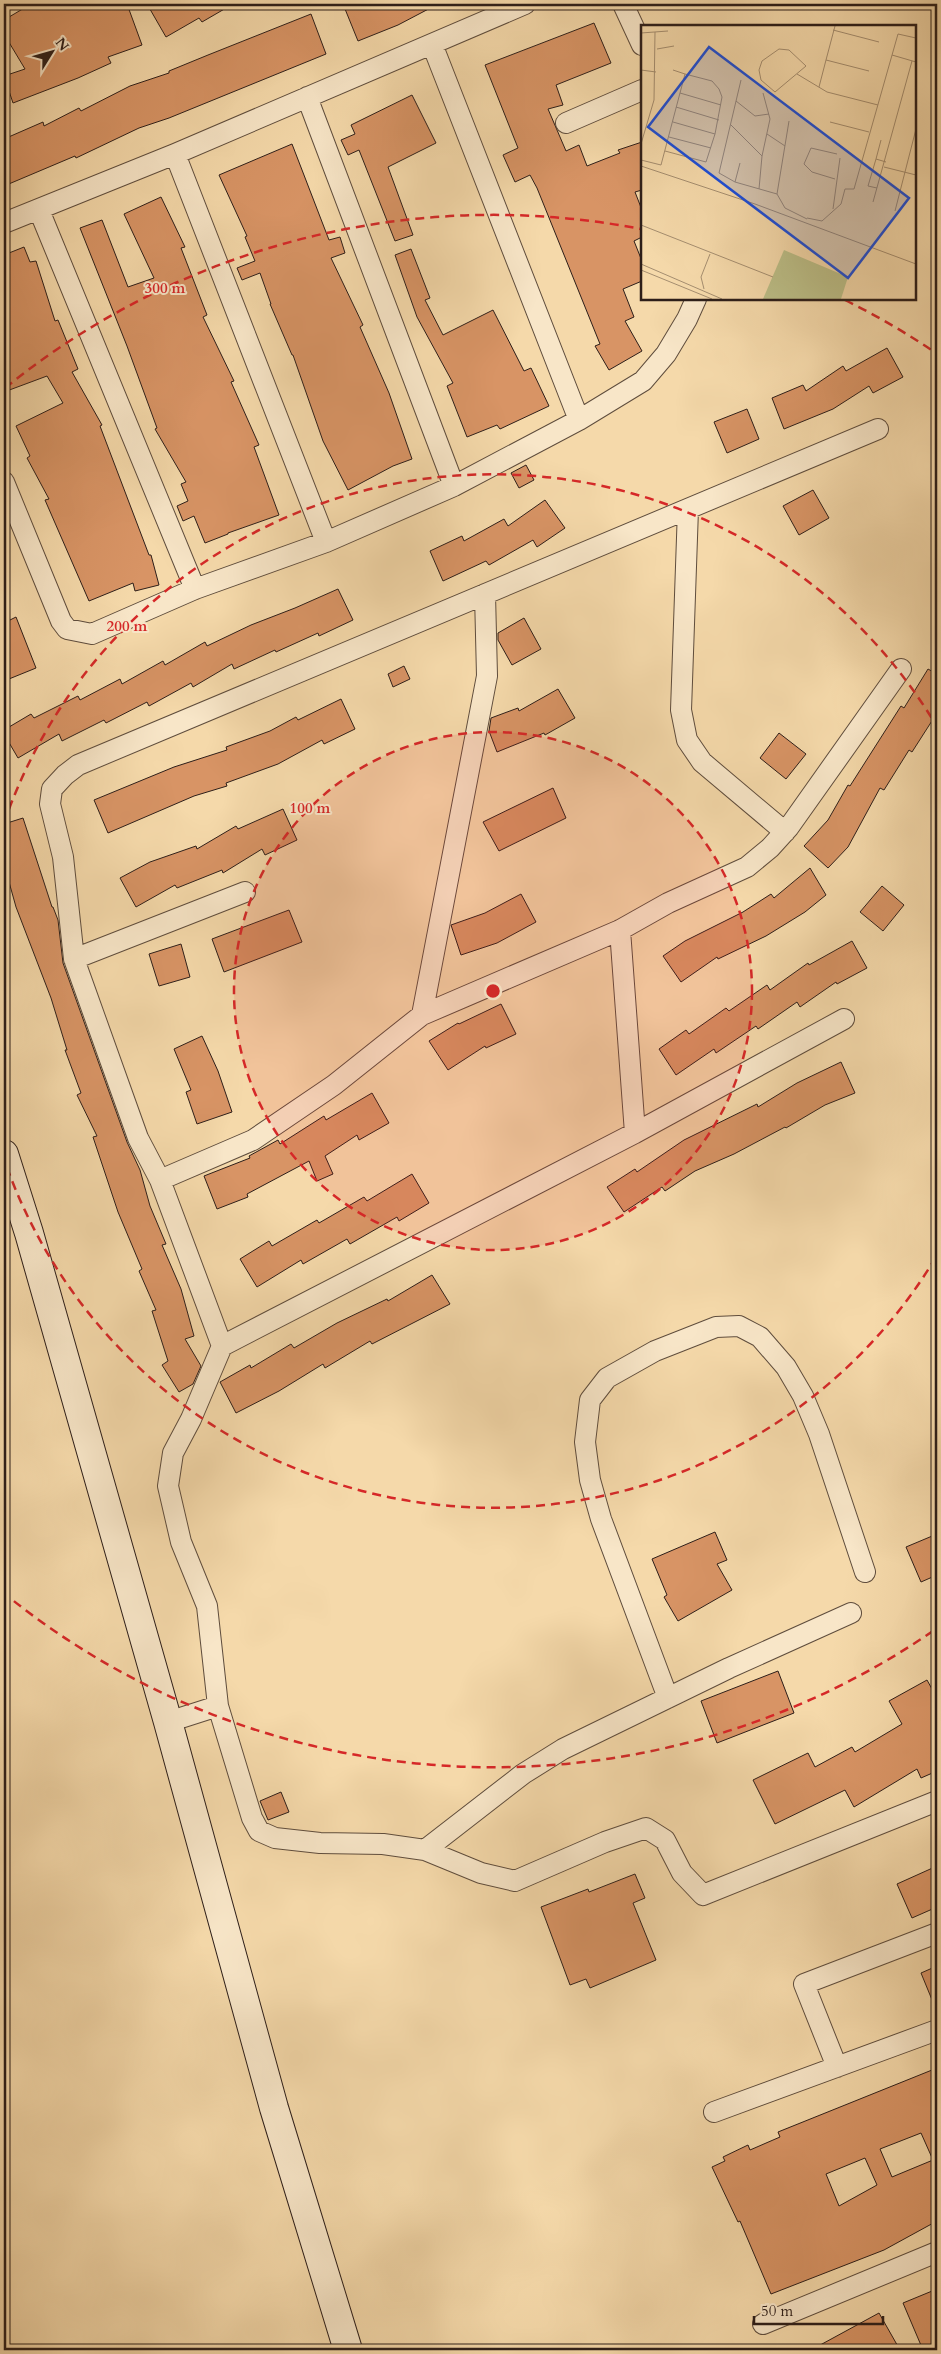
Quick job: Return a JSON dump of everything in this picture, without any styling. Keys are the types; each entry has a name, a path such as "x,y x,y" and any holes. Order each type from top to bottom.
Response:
{"main road":[{"path":"4,1154 29,1233 168,1722 274,2108 348,2350"}],"street":[{"path":"4,223 175,154 525,4"},
{"path":"623,4 641,43"},
{"path":"432,44 579,420"},
{"path":"566,123 641,90"},
{"path":"307,97 454,486"},
{"path":"175,154 326,542"},
{"path":"39,210 195,589"},
{"path":"4,482 61,620 67,629 92,634 195,589 326,542 454,486 579,420 643,381 666,354 687,319 696,300"},
{"path":"222,1346 160,1180 138,1138 74,959 63,857 50,804 52,789 78,765 878,429"},
{"path":"688,509 681,710 687,740 702,762 785,832"},
{"path":"422,1015 487,676 485,594"},
{"path":"160,1180 253,1140 334,1085 422,1015 620,930 668,903 747,867 770,848 785,832 901,669"},
{"path":"74,959 245,892"},
{"path":"620,930 635,1133"},
{"path":"844,1019 635,1133 222,1346 191,1419 173,1453 168,1486 181,1542 207,1606 218,1706 252,1818 259,1831 275,1838 320,1843 383,1844 425,1850 481,1873 515,1881 605,1842 646,1828 665,1840 682,1873 703,1895 937,1801"},
{"path":"668,1698 601,1518 590,1480 585,1442 590,1400 608,1378 655,1351 716,1327 739,1326 760,1337 786,1367 803,1396 819,1434 865,1572"},
{"path":"425,1850 523,1774 563,1750 668,1698 851,1613"},
{"path":"168,1722 218,1706"},
{"path":"837,2066 804,1984 937,1933"},
{"path":"714,2112 937,2030"},
{"path":"763,2324 937,2252"}],"building":[{"path":"31,4 127,4 142,45 108,57 111,63 78,78 13,103 4,76 25,69 4,34 4,20"},
{"path":"147,4 233,4 202,22 199,18 166,37"},
{"path":"343,4 438,4 398,25 358,41"},
{"path":"311,14 326,54 169,118 139,128 76,158 75,156 4,186 4,139 43,122 44,126 79,108 81,111 130,86 169,73 169,71"},
{"path":"594,23 611,63 556,85 563,105 548,109 566,151 579,145 587,166 620,153 618,150 641,142 641,190 635,192 641,207 641,238 634,241 641,258 641,281 623,289 634,317 625,321 642,351 609,370 595,346 600,344 537,188 530,175 515,182 503,155 518,148 485,65"},
{"path":"412,95 436,143 388,167 413,235 395,241 359,150 348,155 341,140 355,134 351,125"},
{"path":"292,144 329,240 340,237 345,253 331,258 363,325 360,327 389,393 412,459 393,466 348,490 323,441 293,355 270,304 260,273 242,280 237,268 255,261 245,237 247,236 219,175"},
{"path":"161,197 185,247 181,248 207,315 203,317 234,381 231,382 259,445 254,447 279,515 205,543 194,516 183,521 177,506 188,501 181,484 186,482 155,429 157,428 127,346 80,228 102,220 128,287 154,278 124,214"},
{"path":"24,247 30,262 36,261 55,321 58,320 78,369 72,372 102,425 100,426 149,555 151,555 159,585 135,591 133,583 89,601 45,500 49,499 27,458 30,456 16,426 63,403 47,376 4,392 4,255"},
{"path":"411,249 430,298 425,300 443,335 493,310 524,371 531,368 549,406 500,429 497,425 467,437 447,386 453,383 417,317 395,255"},
{"path":"887,348 903,377 873,393 869,386 833,409 784,429 772,398 803,385 806,391 843,366 846,371"},
{"path":"747,409 759,439 727,453 714,422"},
{"path":"526,465 534,480 519,488 511,473"},
{"path":"813,490 829,518 799,535 783,506"},
{"path":"545,500 565,528 537,547 533,540 489,565 486,561 443,581 430,551 462,536 464,541 504,519 508,526"},
{"path":"338,589 353,620 319,636 318,633 234,669 232,664 193,687 191,683 149,706 147,702 106,723 104,720 62,741 59,734 18,758 4,734 4,730 31,714 34,718 78,696 80,700 120,679 122,684 163,661 165,665 205,642 207,646 251,625"},
{"path":"16,617 36,668 4,681 4,623"},
{"path":"524,618 541,649 512,665 498,640 498,633"},
{"path":"404,666 410,679 393,687 388,674"},
{"path":"928,669 937,674 937,713 912,752 909,750 884,790 880,788 848,847 828,868 804,846 828,820 848,785 850,786 901,706 904,708"},
{"path":"558,689 575,718 545,735 544,733 497,752 489,731 491,718 518,708 519,711"},
{"path":"341,699 355,729 324,744 322,740 278,764 226,783 227,786 194,796 108,833 94,800 174,767 227,750 226,747 270,731 296,717 298,720"},
{"path":"779,733 806,754 786,779 760,758"},
{"path":"553,788 566,818 499,851 483,822"},
{"path":"283,809 297,840 265,855 262,849 223,873 222,870 177,888 175,885 136,907 120,878 150,862 196,846 197,849 236,826 238,829"},
{"path":"23,818 58,920 63,963 127,1142 140,1170 150,1206 166,1244 162,1245 181,1289 194,1336 185,1339 201,1366 193,1384 179,1392 162,1365 168,1361 152,1311 156,1310 139,1271 142,1269 118,1212 93,1137 97,1136 77,1095 81,1093 65,1050 67,1050 51,998 16,907 4,864 4,824"},
{"path":"810,868 826,895 805,912 766,936 718,959 717,957 681,982 663,956 685,941 743,912 771,894 774,898"},
{"path":"882,886 904,905 883,931 860,912"},
{"path":"521,894 536,922 497,943 461,955 451,925 485,913"},
{"path":"289,910 302,942 224,972 212,939"},
{"path":"852,941 867,968 837,984 836,982 800,1007 797,1002 758,1029 756,1026 716,1053 714,1049 676,1075 659,1049 686,1030 689,1034 726,1008 729,1011 767,985 770,990 808,963 809,965"},
{"path":"181,944 190,977 159,986 149,954"},
{"path":"501,1004 516,1034 486,1048 485,1046 448,1070 429,1041 458,1023"},
{"path":"202,1036 218,1071 232,1112 197,1124 186,1092 191,1090 174,1049"},
{"path":"841,1062 855,1093 825,1105 786,1128 695,1171 665,1191 662,1187 624,1212 607,1187 635,1169 637,1172 684,1140 757,1104 758,1107 797,1083"},
{"path":"372,1093 389,1123 359,1140 357,1135 325,1156 333,1174 317,1181 309,1161 247,1194 248,1197 217,1209 204,1176 250,1158 249,1156 278,1140 280,1144 324,1116 326,1120"},
{"path":"412,1174 429,1203 399,1221 397,1217 350,1244 347,1239 303,1264 301,1260 257,1287 240,1259 269,1241 272,1246 317,1220 319,1223 364,1197 367,1201"},
{"path":"432,1275 450,1304 372,1344 370,1341 325,1368 323,1364 279,1391 236,1413 220,1382 250,1365 251,1368 291,1344 294,1348 337,1323 387,1299 388,1301"},
{"path":"715,1532 727,1560 717,1564 732,1590 678,1621 664,1597 667,1595 652,1559"},
{"path":"937,1534 937,1575 921,1582 906,1547"},
{"path":"778,1671 794,1713 717,1743 701,1701"},
{"path":"927,1680 937,1698 937,1771 921,1778 917,1769 854,1807 845,1790 775,1824 753,1780 808,1753 815,1767 852,1747 855,1752 902,1724 889,1701"},
{"path":"281,1792 289,1812 268,1820 260,1801"},
{"path":"937,1866 937,1907 912,1918 897,1884"},
{"path":"635,1874 645,1898 633,1903 656,1960 590,1988 586,1979 570,1985 541,1907 588,1889 589,1892"},
{"path":"937,1966 937,2012 921,1973"},
{"path":"937,2068 937,2221 884,2250 771,2294 740,2221 738,2222 712,2167 725,2161 723,2157 748,2145 750,2150 780,2137 778,2132","holes":["921,2133 933,2160 892,2177 880,2149","865,2158 877,2185 839,2206 826,2174"]},
{"path":"937,2289 937,2350 923,2350 903,2303"},
{"path":"879,2313 900,2350 811,2350"}]}
